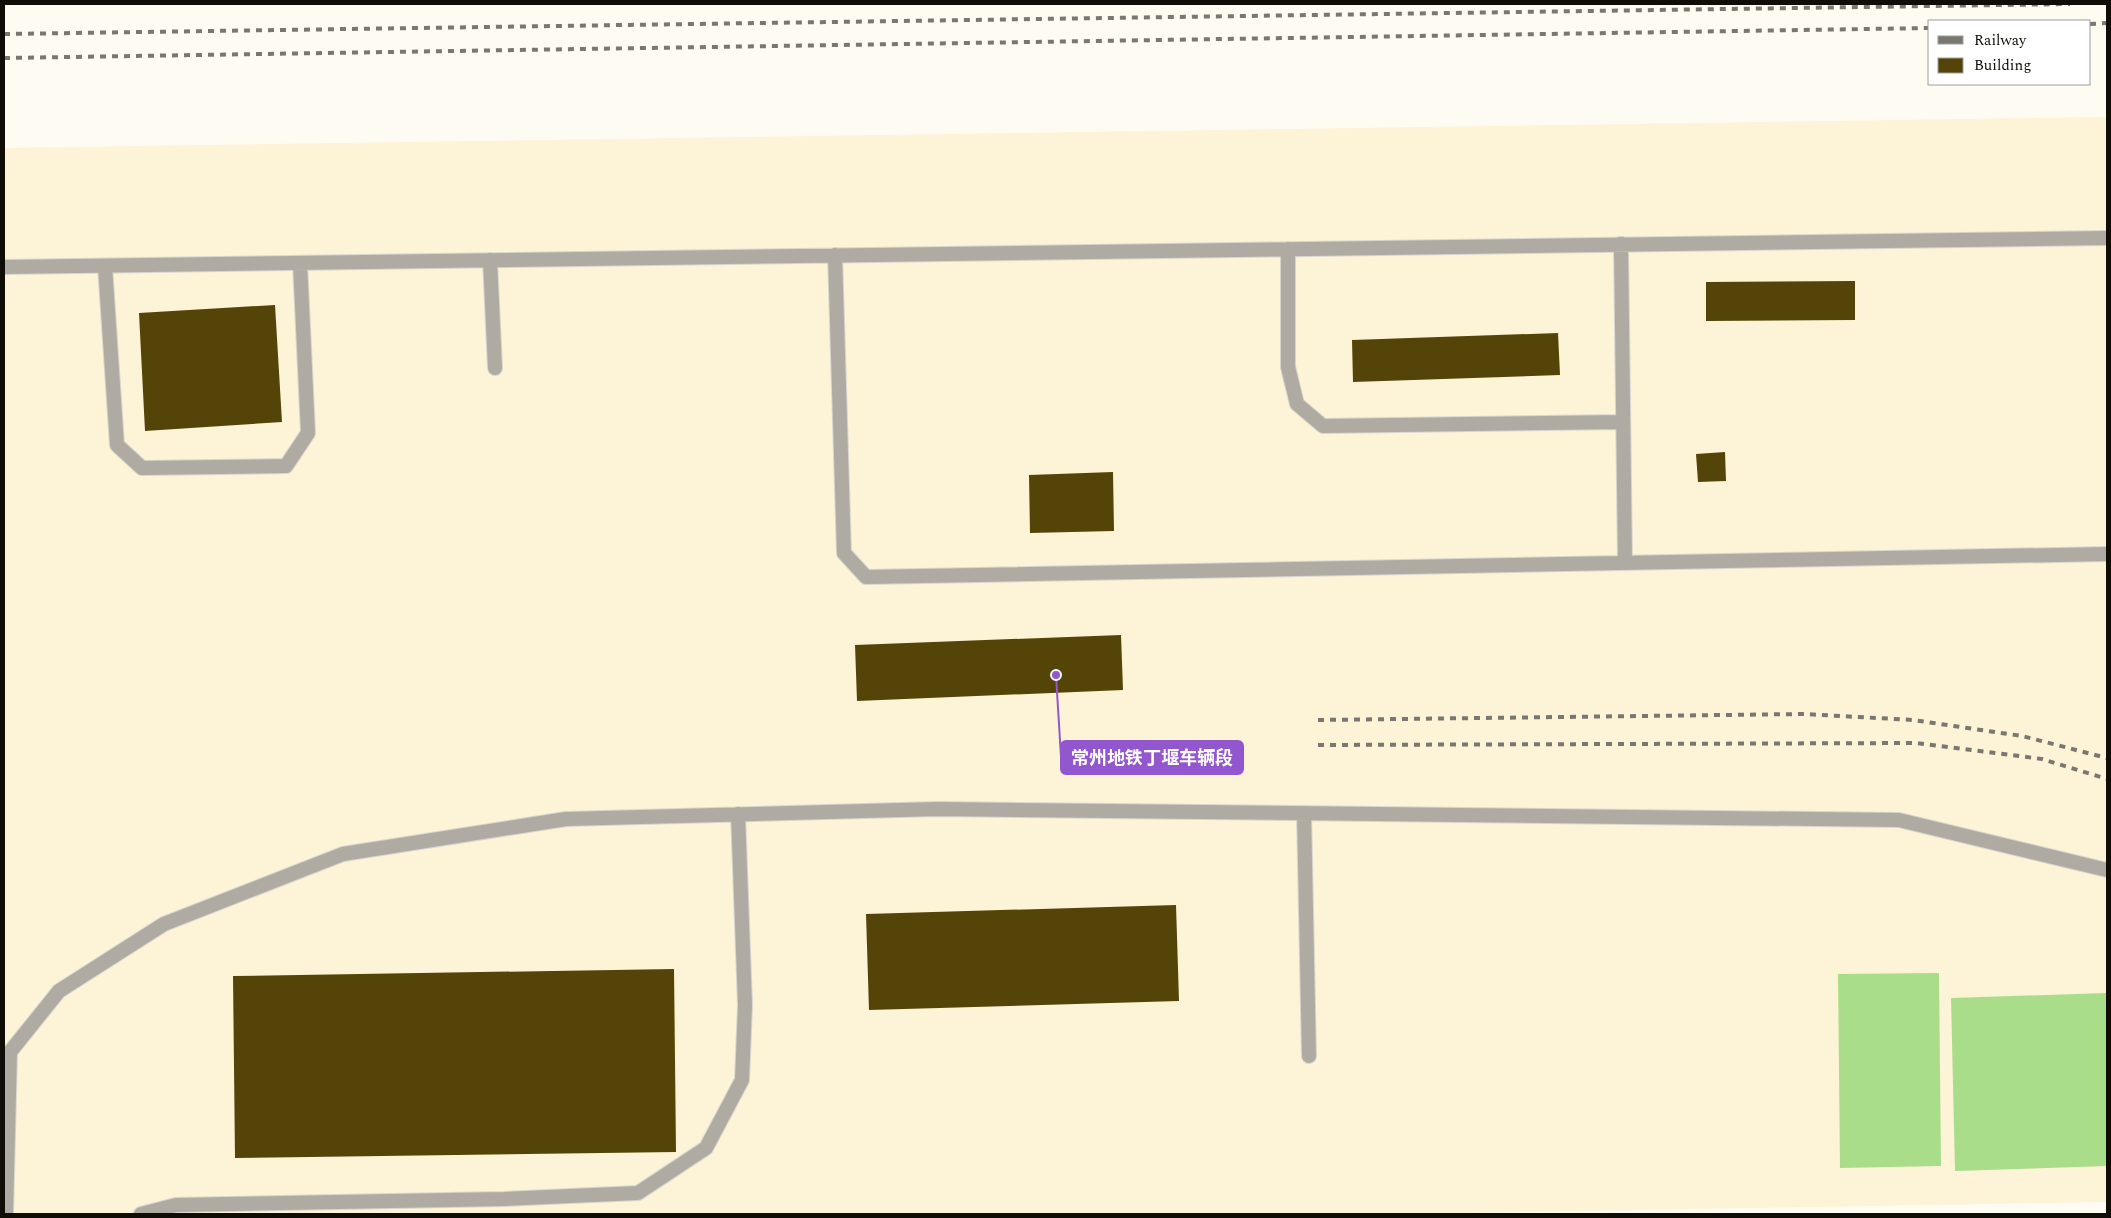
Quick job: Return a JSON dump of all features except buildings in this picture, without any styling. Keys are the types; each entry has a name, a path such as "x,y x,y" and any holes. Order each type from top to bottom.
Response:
{"lane":[{"path":"4,267 2107,238"},
{"path":"1621,244 1625,563"},
{"path":"1288,249 1288,367 1298,404 1323,426 1623,422"},
{"path":"835,256 844,553 866,578 2107,554"},
{"path":"490,260 495,368"},
{"path":"105,266 117,445 142,468 286,466 308,433 300,263"},
{"path":"6,1214 10,1052 59,991 164,924 343,854 566,819 938,809 1899,820 2107,870"},
{"path":"1304,813 1309,1056"},
{"path":"141,1214 176,1205 504,1199 638,1193 706,1148 742,1080 746,1005 738,814"}],"shaded area":[{"path":"2107,117 2107,1202 1403,1214 4,1214 4,148"}],"green space":[{"path":"1939,973 1941,1166 1840,1168 1838,974"},
{"path":"2107,993 2107,1166 1955,1171 1951,998"}],"railway":[{"path":"4,34 2070,4"},
{"path":"2091,24 2107,23"},
{"path":"4,58 1928,28"},
{"path":"1318,720 1804,714 1913,720 2022,736 2107,758"},
{"path":"1318,745 1916,743 2042,759 2107,779"}],"place":[{"name":"常州地铁丁堰车辆段","path":"1056,675"}]}
